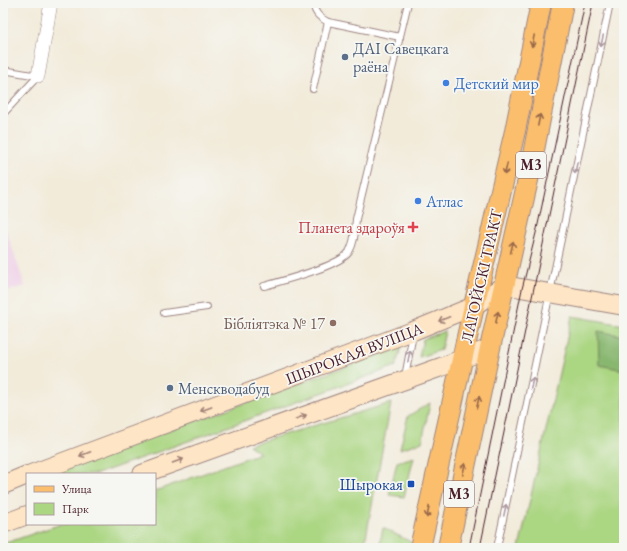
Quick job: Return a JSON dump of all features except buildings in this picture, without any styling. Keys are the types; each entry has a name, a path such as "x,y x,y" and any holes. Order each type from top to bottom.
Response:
{"main road":[{"name":"ЛАГОЙСКІ ТРАКТ","path":"420,548 515,131 541,3"},
{"name":"ЛАГОЙСКІ ТРАКТ","path":"448,548 490,348 528,180 563,3"},
{"name":"ШЫРОКАЯ ВУЛІЦА","path":"34,473 414,331 474,306 504,286"},
{"path":"504,286 624,306"},
{"path":"145,473 490,348"},
{"path":"441,367 451,370 454,375 456,386"},
{"path":"3,485 26,475"},
{"path":"3,524 26,515"}],"street":[{"path":"38,76 51,3"}],"lane":[{"path":"314,3 314,9 317,16 328,22 400,37"},
{"path":"264,286 330,265 343,258 353,244 356,219 408,3"},
{"path":"497,548 610,3"},
{"path":"313,89 328,22"},
{"path":"3,70 38,76"},
{"path":"3,114 38,76"},
{"path":"164,313 207,307"},
{"path":"404,380 414,331"}],"shaded area":[{"path":"3,221 25,286 3,293"}],"green space":[{"path":"572,316 624,325 624,548 519,548"},
{"path":"445,331 441,350 419,357 423,339"},
{"path":"598,331 624,336 624,370 599,365"},
{"path":"401,347 396,366 100,473 53,472"},
{"path":"391,403 364,548 3,548 3,544 58,525 156,525 156,491 260,453 249,445"},
{"path":"430,403 422,442 400,449 408,416"},
{"path":"414,457 404,497 389,495 397,462"},
{"path":"383,528 411,542 410,548 379,548"}],"tram line":[{"path":"469,548 522,289 537,229 585,3"},
{"path":"480,548 593,3"}],"place":[{"name":"ДАІ Савецкага раёна","path":"345,57"},
{"name":"Детский мир","path":"446,83"},
{"name":"Атлас","path":"418,201"},
{"name":"Планета здароўя","path":"413,227"},
{"name":"Бібліятэка № 17","path":"333,323"},
{"name":"Менскводабуд","path":"170,388"},
{"name":"Шырокая","path":"411,484"}]}
